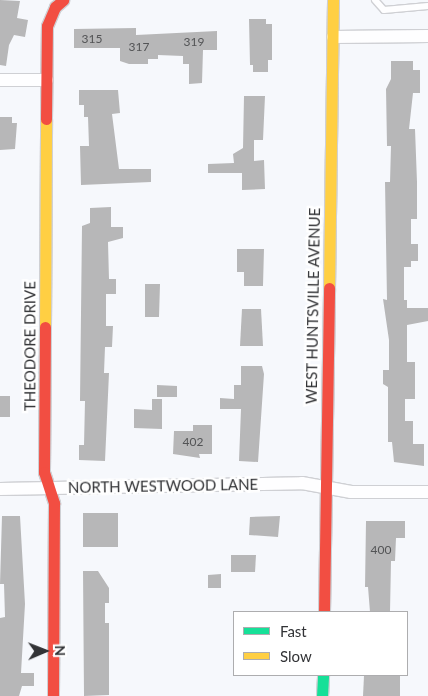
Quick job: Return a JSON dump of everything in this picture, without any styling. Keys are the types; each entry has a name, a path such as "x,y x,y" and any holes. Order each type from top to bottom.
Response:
{"street":[{"name":"THEODORE DRIVE","path":"53,696 54,503 44,472 47,26 55,7 63,0"},
{"name":"WEST HUNTSVILLE AVENUE","path":"324,611 333,0"},
{"path":"333,37 428,36"},
{"path":"0,80 47,80"},
{"name":"NORTH WESTWOOD LANE","path":"0,489 302,483 351,492 428,492"},
{"path":"322,696 323,676"}],"lane":[{"path":"375,0 384,10 428,6"}],"building":[{"path":"0,0 20,1 17,18 28,20 25,37 14,35 9,45 6,66 0,65"},
{"path":"249,19 266,19 266,24 272,24 272,60 268,60 268,72 253,72 253,65 250,65"},
{"path":"136,28 136,35 217,31 217,50 203,50 202,83 189,84 189,64 183,64 183,56 158,55 158,59 148,59 148,64 129,64 120,61 120,48 74,48 74,29"},
{"path":"391,61 413,61 413,70 420,70 420,93 413,93 409,129 415,129 417,219 411,219 411,244 418,244 418,261 411,261 411,267 404,267 404,300 407,300 407,308 428,308 428,321 407,325 407,362 415,362 415,399 405,399 405,421 413,421 413,444 424,444 424,466 394,462 392,442 388,442 388,387 383,384 383,370 389,370 389,340 383,299 387,300 385,182 390,182 391,146 387,146 386,89 391,79"},
{"path":"79,90 118,90 120,113 112,114 119,169 151,169 151,182 81,185 80,146 89,146 88,117 84,117 84,105 79,105"},
{"path":"244,96 265,96 263,140 254,140 254,161 264,160 265,189 242,190 242,173 208,173 208,164 234,163 233,154 243,148"},
{"path":"0,117 12,117 12,123 17,123 15,149 0,150"},
{"path":"111,207 111,227 123,227 123,238 108,242 109,279 116,279 116,294 106,294 106,326 113,326 112,347 105,347 104,373 109,373 105,461 79,460 79,445 84,445 85,401 80,401 82,226 90,223 90,208"},
{"path":"237,249 264,249 263,286 244,286 244,272 237,272"},
{"path":"145,284 160,284 159,317 145,317"},
{"path":"242,309 261,309 263,346 240,346"},
{"path":"241,366 262,366 264,374 258,462 239,461 241,409 220,409 220,398 234,399 234,385 241,385"},
{"path":"157,385 177,386 177,397 157,397"},
{"path":"0,396 10,396 10,417 0,417"},
{"path":"152,399 162,399 162,429 134,428 134,409 152,410"},
{"path":"193,425 212,425 212,454 199,454 200,458 173,454 174,431 193,431"},
{"path":"83,513 118,513 118,547 83,547"},
{"path":"2,516 20,516 25,604 21,673 34,673 34,686 22,686 19,696 0,696 0,618 5,617 4,584 0,584"},
{"path":"280,516 278,537 249,535 250,517"},
{"path":"366,521 405,521 405,538 396,538 395,561 391,561 390,611 370,611 368,587 365,587"},
{"path":"231,555 256,555 255,572 231,572"},
{"path":"83,571 98,571 109,588 109,603 105,603 105,623 109,623 109,695 84,696"},
{"path":"221,574 221,588 208,588 208,575"},
{"path":"364,676 400,676 400,696 363,696"}],"traffic: fast":[{"path":"322,696 323,676"}],"traffic: slow":[{"path":"329,288 333,0"},
{"path":"45,327 46,119"}],"traffic: jam":[{"path":"46,119 47,26 55,7 63,0"},
{"path":"324,611 329,288"},
{"path":"45,327 44,472 54,503 53,696"}]}
